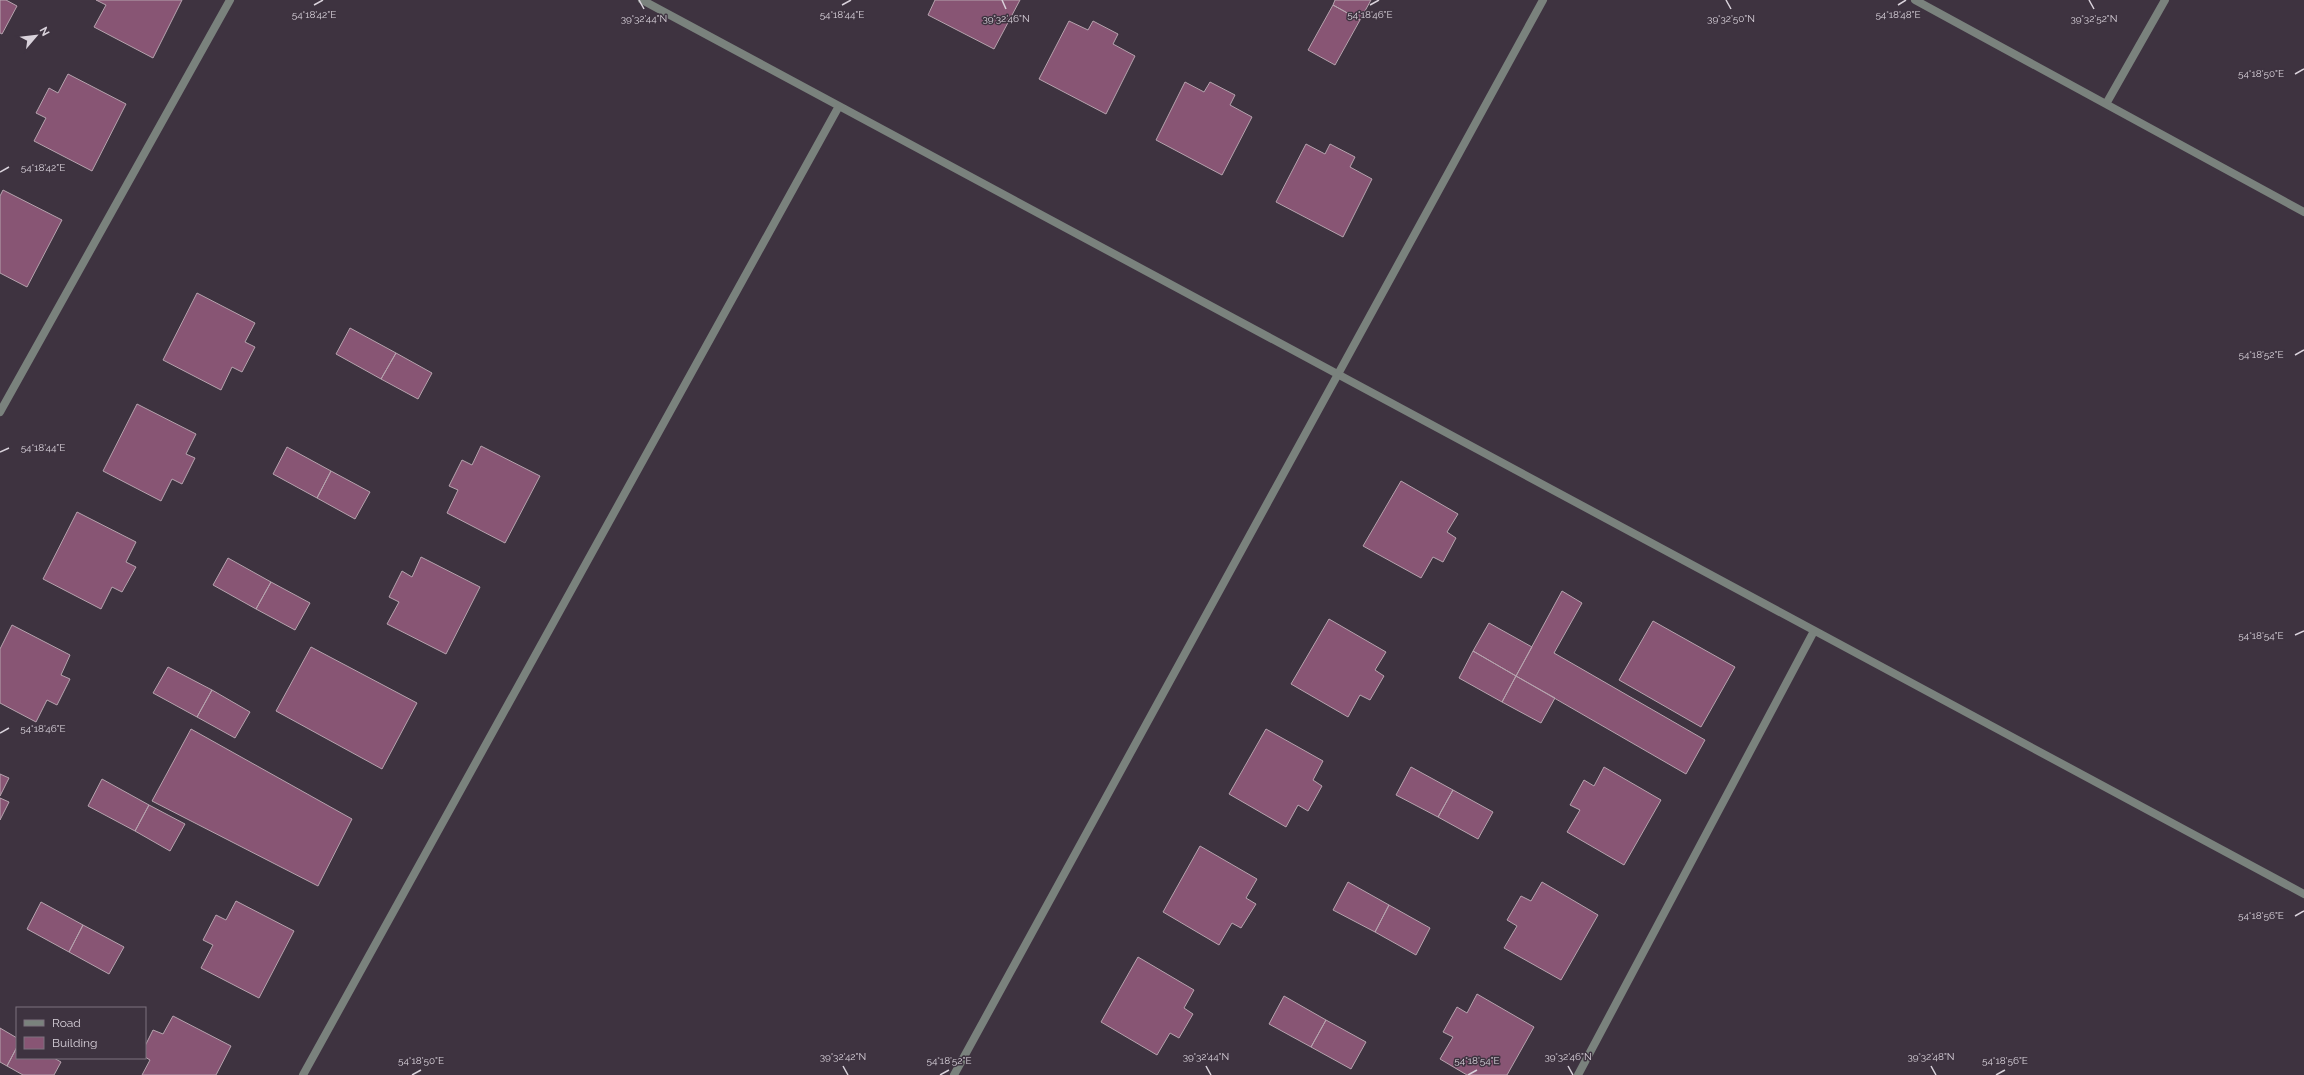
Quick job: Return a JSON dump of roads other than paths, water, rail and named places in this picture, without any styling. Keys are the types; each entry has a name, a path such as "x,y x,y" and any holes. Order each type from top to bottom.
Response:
{"street":[{"path":"0,412 230,0"},
{"path":"642,0 2304,894"},
{"path":"954,1075 1543,0"},
{"path":"1915,0 2304,212"},
{"path":"2106,104 2165,0"},
{"path":"303,1075 839,106"},
{"path":"1578,1075 1814,631"}]}
